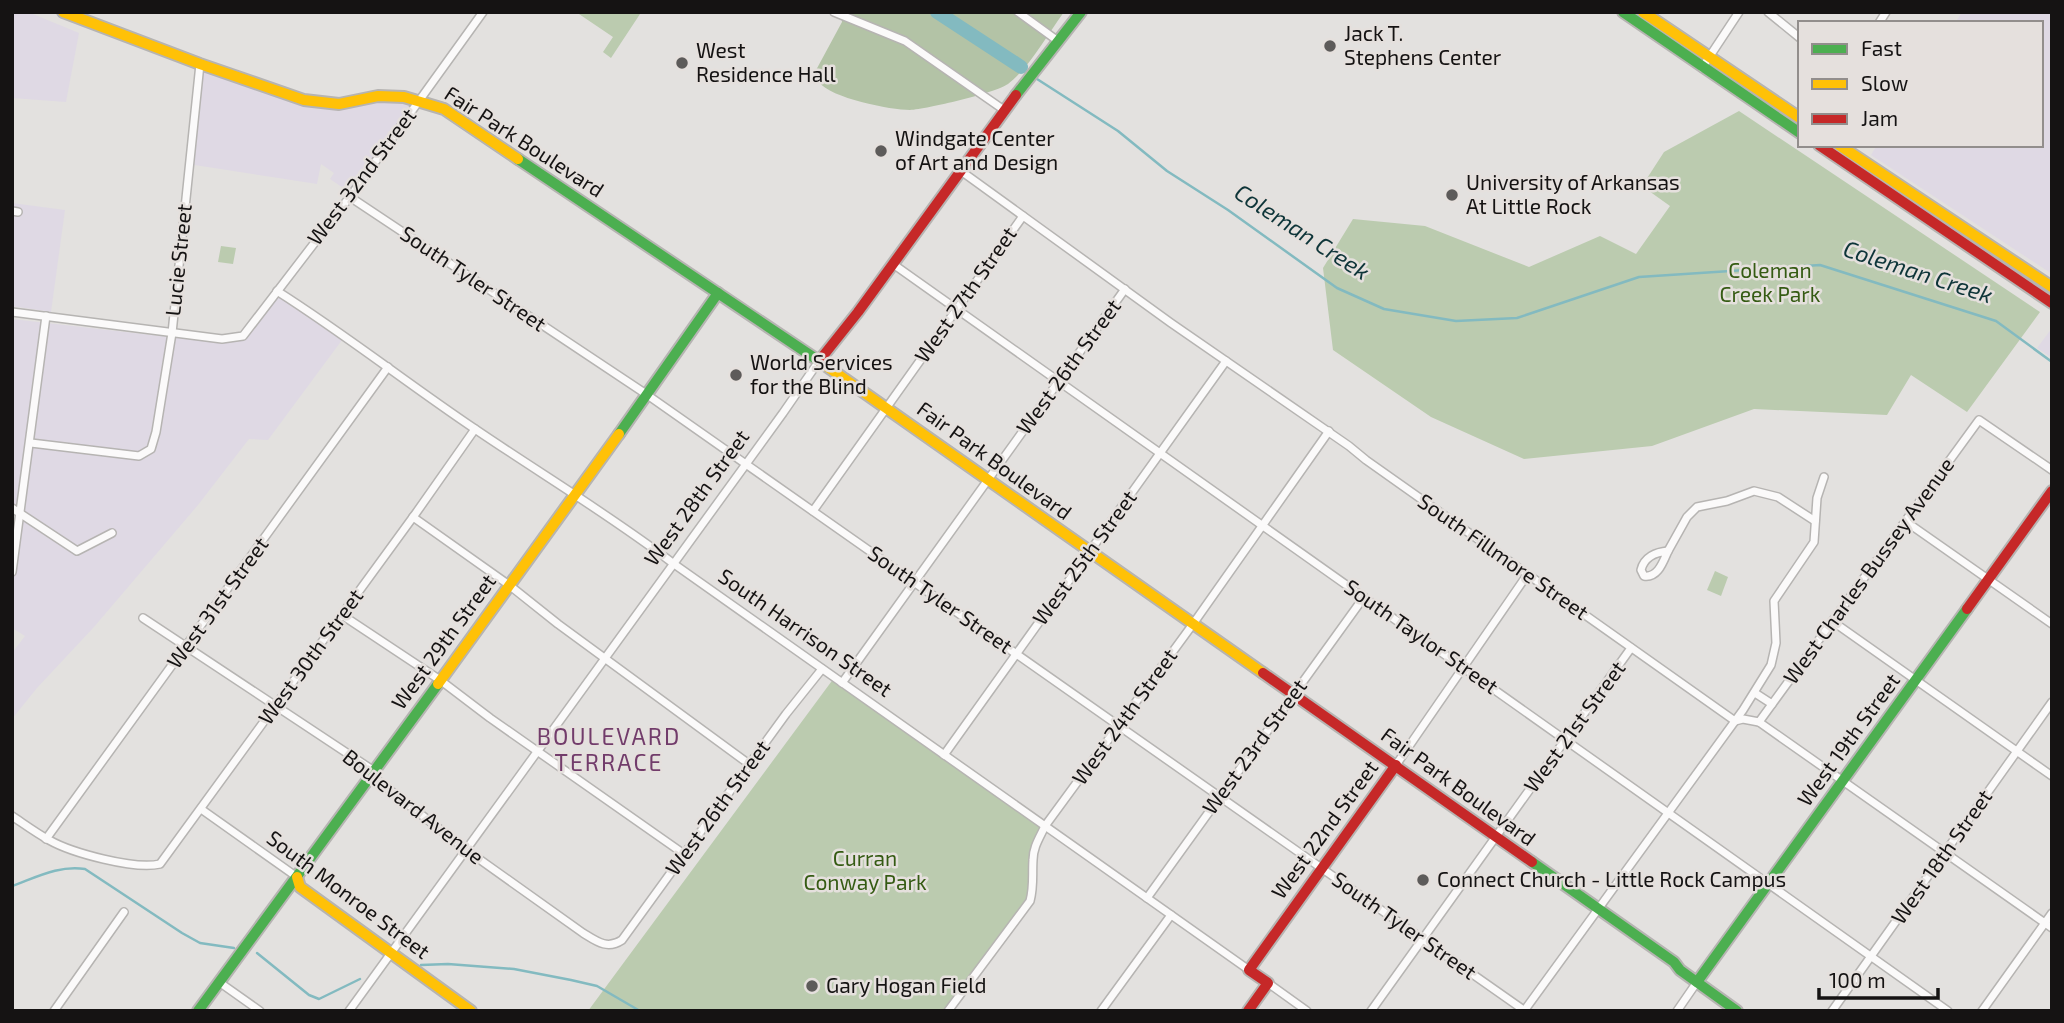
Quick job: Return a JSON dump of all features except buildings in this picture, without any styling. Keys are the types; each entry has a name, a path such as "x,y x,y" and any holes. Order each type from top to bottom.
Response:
{"street":[{"name":"Fair Park Boulevard","path":"63,12 304,100 338,104 391,96 420,100 444,109 819,360 1088,552 1396,765 1674,962 1680,970 1738,1011"},
{"name":"West 32nd Street","path":"172,333 222,339 243,336 350,197 483,12"},
{"path":"834,12 905,41 1004,110"},
{"path":"1018,12 1058,41"},
{"name":"West 28th Street","path":"349,1011 819,360 893,264 1035,68 1081,12"},
{"path":"1622,12 1798,132"},
{"path":"1643,12 1798,117"},
{"path":"1702,68 1739,12"},
{"path":"1768,12 1798,36"},
{"name":"Lucie Street","path":"31,443 139,456 148,452 154,442 172,333 200,64"},
{"path":"1822,147 2052,303"},
{"path":"1842,147 2052,287"},
{"name":"South Fillmore Street","path":"961,171 1735,721"},
{"name":"South Tyler Street","path":"350,197 646,394 1525,1011"},
{"name":"West 27th Street","path":"813,511 1023,216"},
{"name":"South Taylor Street","path":"893,264 1948,1011"},
{"name":"West 26th Street","path":"842,683 1125,289"},
{"name":"South Harrison Street","path":"277,291 475,429 626,527 674,564 1307,1011"},
{"name":"West 29th Street","path":"198,1011 576,496 718,293"},
{"path":"12,312 172,333"},
{"path":"12,572 46,316"},
{"name":"West 25th Street","path":"944,755 1226,361"},
{"name":"West 31st Street","path":"46,839 388,367"},
{"name":"West Charles Bussey Avenue","path":"1759,722 1979,420 2052,471"},
{"name":"West 30th Street","path":"46,839 135,866 160,864 475,429"},
{"name":"West 24th Street","path":"948,1011 1030,901 1034,886 1033,858 1036,844 1045,826 1193,624 1329,431"},
{"path":"1525,1011 1767,673 1774,654 1774,601 1809,552 1815,539 1817,498 1824,477"},
{"path":"1668,551 1692,511 1702,505 1727,501 1754,491 1779,497 1815,522"},
{"name":"West 19th Street","path":"1677,1011 2052,492"},
{"path":"12,508 77,551 112,533"},
{"path":"413,517 749,764"},
{"path":"1905,521 2052,624"},
{"name":"West 22nd Street","path":"1249,970 1396,765 1527,575"},
{"name":"West 23rd Street","path":"1147,898 1364,597"},
{"path":"342,615 440,680 536,751 684,853"},
{"name":"Boulevard Avenue","path":"143,618 374,771 376,780 583,933 603,945 613,945"},
{"path":"1832,621 2052,776"},
{"name":"West 21st Street","path":"1371,1011 1631,648"},
{"name":"West 26th Street","path":"613,945 622,940 749,764 822,669"},
{"path":"1755,693 1772,704"},
{"name":"West 18th Street","path":"1832,1011 2052,702"},
{"path":"1735,721 1743,719 1759,722 2048,926"},
{"name":"South Monroe Street","path":"201,809 297,877 300,887 471,1011"},
{"path":"12,816 46,839"},
{"path":"56,1010 124,912"},
{"path":"1982,1011 2048,926 2052,913"},
{"path":"1101,1011 1171,915"},
{"path":"219,982 260,1011"},
{"path":"1248,1011 1268,983"}],"shaded area":[{"path":"12,12 28,12 79,33 66,102 12,98"},
{"path":"1962,12 2052,12 2052,274 1871,155 1876,147 2043,147 2043,21 1956,21"},
{"path":"200,64 304,100 339,104 378,96 420,100 352,194 330,179 334,173 321,164 317,184 188,164"},
{"path":"12,203 65,210 51,312 12,306"},
{"path":"277,291 345,336 268,440 249,439 198,505 12,719 12,653 25,636 12,628 12,572 20,515 12,508 12,319 169,337 233,338 243,336"},
{"path":"2052,328 2052,358 2037,348"}],"green space":[{"path":"576,12 640,14 611,58 603,52 613,37"},
{"path":"841,12 1064,12 1031,60 1008,84 960,100 910,110 848,98 825,88 819,82 815,72 842,22"},
{"name":"Coleman Creek Park","path":"1739,111 2040,312 1967,412 1911,375 1887,415 1754,409 1652,446 1524,459 1431,417 1333,350 1323,268 1353,219 1425,226 1529,267 1600,236 1636,254 1670,206 1642,186 1664,152"},
{"path":"221,246 236,248 233,264 218,262"},
{"path":"1715,571 1728,577 1721,596 1707,590"},
{"name":"Curran Conway Park","path":"834,678 1045,826 1036,844 1032,893 948,1011 588,1011"}],"waterway":[{"name":"Coleman Creek","path":"937,12 1021,67"},
{"name":"Coleman Creek","path":"1037,79 1118,131 1167,171 1228,210 1337,288 1384,309 1456,321 1517,318 1639,277 1820,265 1996,321 2052,362"},
{"path":"12,886 57,870 85,869 200,943 234,948"},
{"path":"257,953 309,995 319,999 360,979"},
{"path":"421,965 448,964 514,969 571,980 597,986 640,1011"}],"traffic: fast":[{"path":"1016,95 1081,12"},
{"path":"1623,12 1798,132"},
{"path":"518,159 822,363"},
{"path":"619,434 718,293"},
{"path":"1697,982 1967,609"},
{"path":"198,1011 438,684"},
{"path":"1532,862 1674,962 1680,970 1737,1011"}],"traffic: slow":[{"path":"63,12 304,100 339,104 378,96 404,97 444,109 518,159"},
{"path":"1643,12 1798,117"},
{"path":"1842,147 2052,287"},
{"path":"822,363 1263,673"},
{"path":"438,684 619,434"},
{"path":"297,877 300,887 471,1011"}],"traffic: jam":[{"path":"819,361 858,312 1016,95"},
{"path":"1822,147 2052,303"},
{"path":"1967,609 2052,491"},
{"path":"1263,673 1532,862"},
{"path":"1248,1011 1268,983 1249,970 1396,765"}],"place":[{"name":"Jack T. Stephens Center","path":"1330,46"},
{"name":"West Residence Hall","path":"682,63"},
{"name":"Windgate Center of Art and Design","path":"881,151"},
{"name":"University of Arkansas At Little Rock","path":"1452,195"},
{"name":"World Services for the Blind","path":"736,375"},
{"name":"Connect Church - Little Rock Campus","path":"1423,880"},
{"name":"Gary Hogan Field","path":"812,986"}],"district":[{"name":"BOULEVARD TERRACE","path":"609,750"}]}
